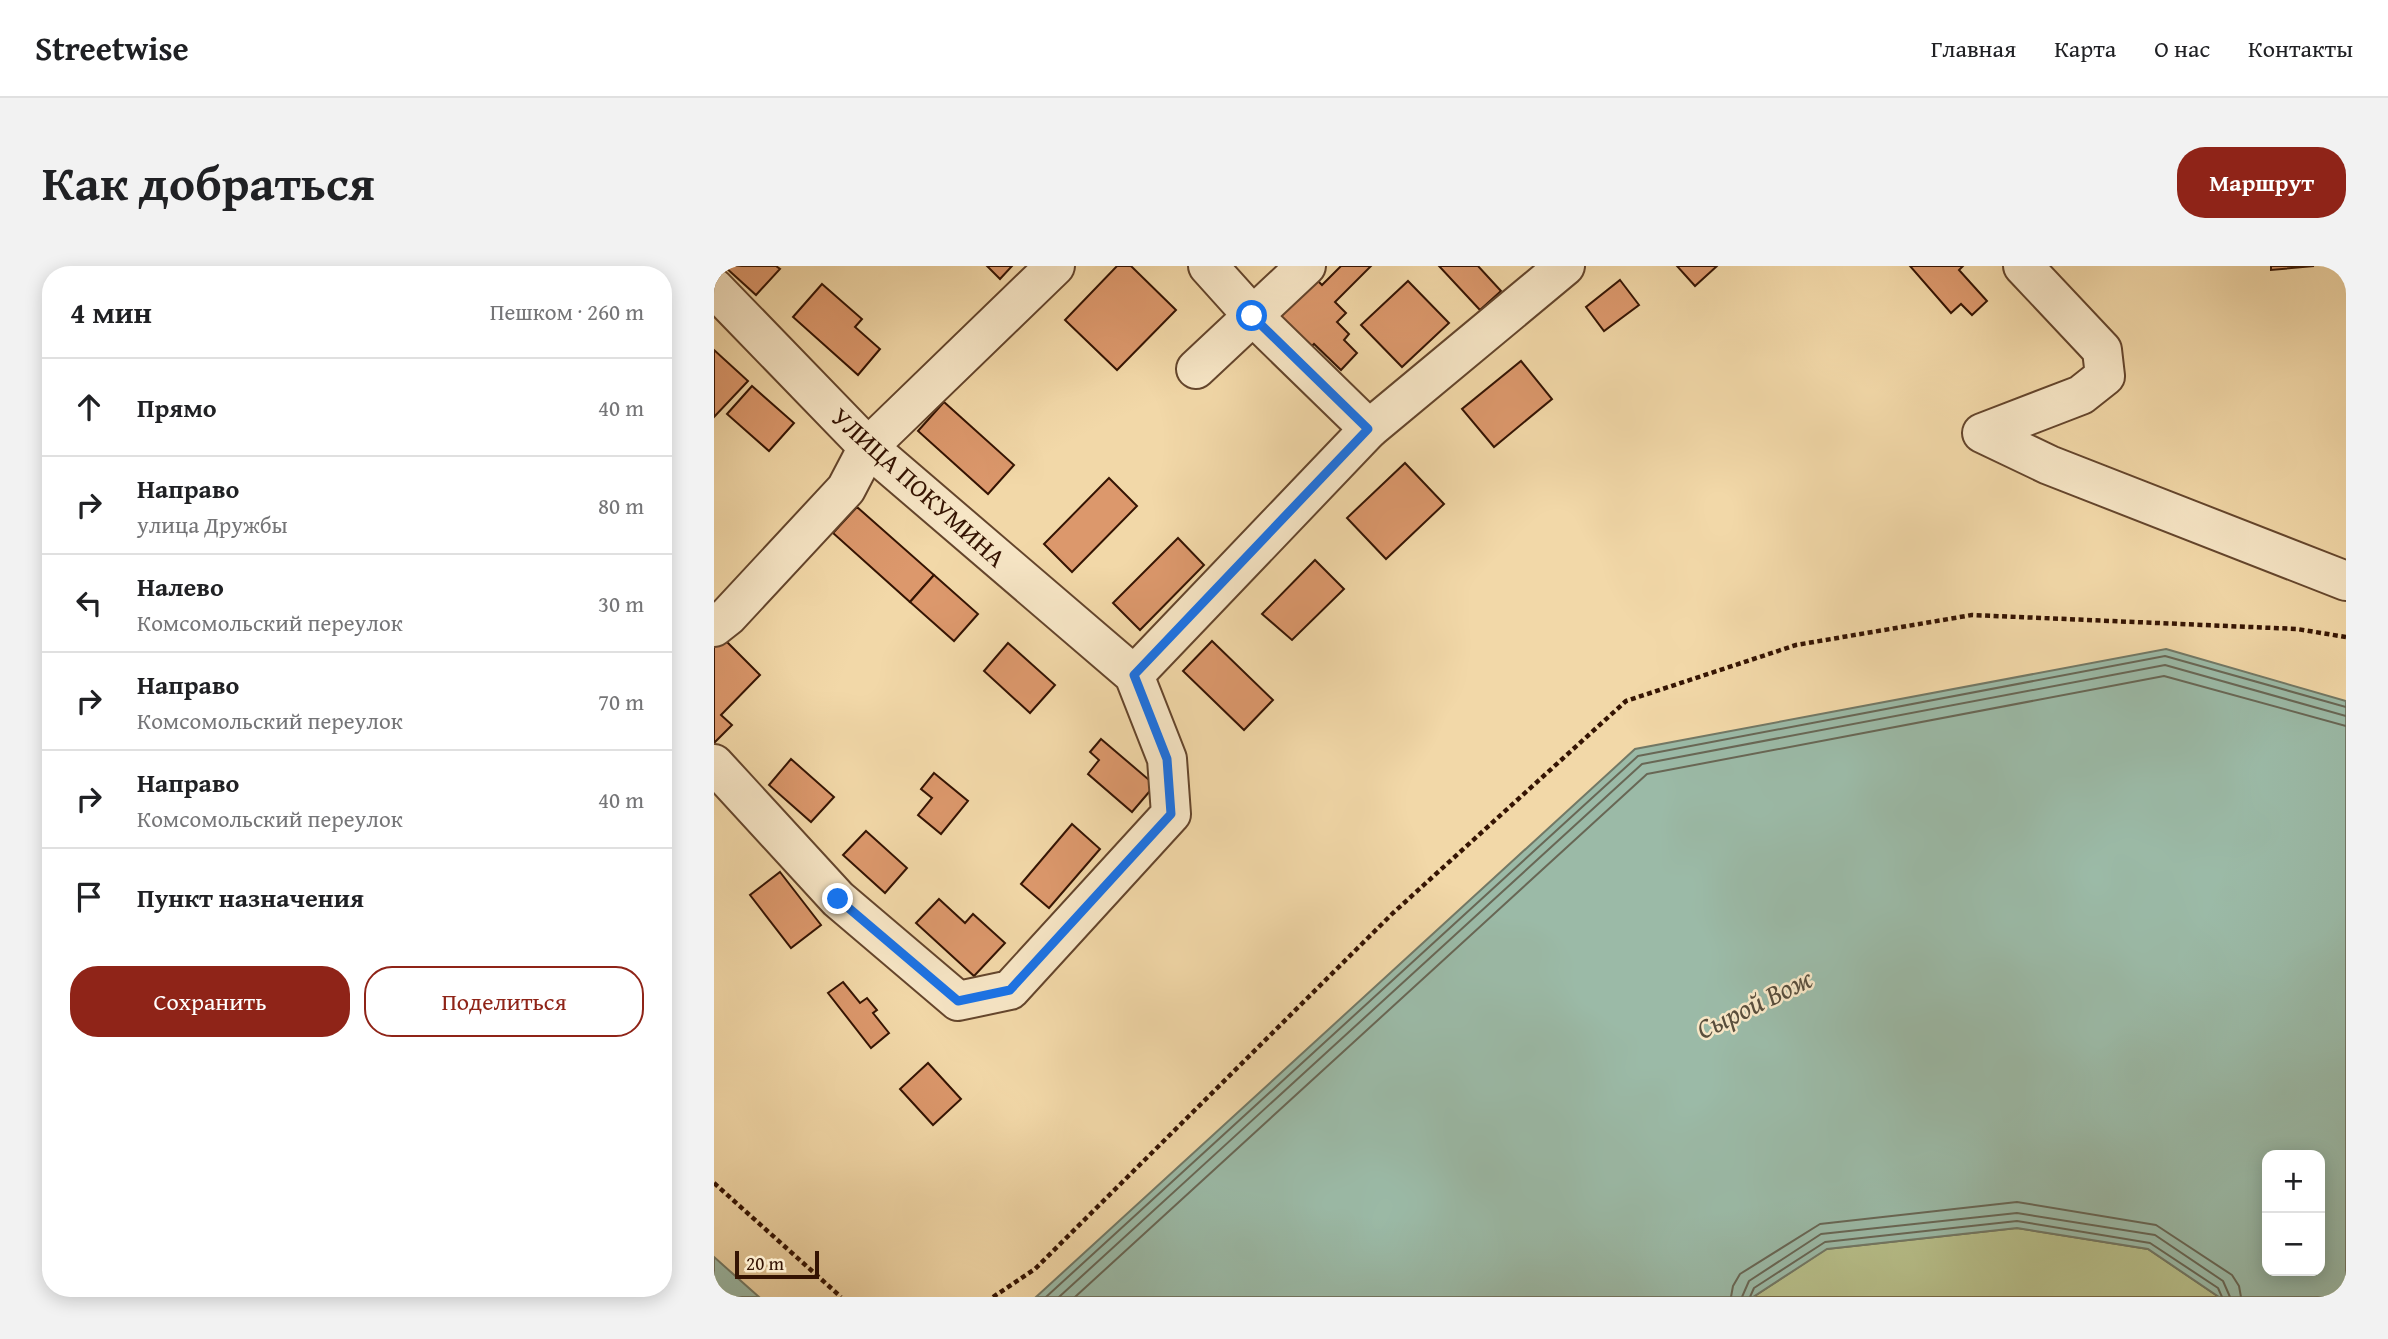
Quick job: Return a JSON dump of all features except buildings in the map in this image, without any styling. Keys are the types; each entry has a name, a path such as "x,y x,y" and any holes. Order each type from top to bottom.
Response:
{"street":[{"path":"714,627 728,616 846,489 867,447 1055,266"},
{"path":"1208,266 1252,316 1368,429"},
{"path":"1196,369 1306,266"},
{"path":"714,764 838,899 958,1001 1010,990 1171,814 1167,759 1134,675 1368,429 1565,266"},
{"path":"2023,266 2102,350 2105,376 2081,395 1982,433 2049,465 2346,581"},
{"name":"УЛИЦА ПОКУМИНА","path":"714,288 867,447 1134,675"}],"path":[{"path":"993,1297 1035,1269 1392,913 1626,701 1796,645 1972,615 2297,629 2346,636"},
{"path":"714,1183 841,1297"}],"green space":[{"path":"2017,1228 2148,1249 2219,1297 1753,1297 1826,1249"}],"water":[{"name":"Сырой Вож","path":"2166,649 2346,701 2346,1297 2219,1297 2148,1249 2017,1228 1827,1249 1753,1297 1036,1297 1635,749"},
{"path":"714,1257 759,1297 714,1297"}],"route":[{"path":"838,899 958,1001 1010,990 1171,814 1167,759 1134,675 1368,429 1252,316"}]}
